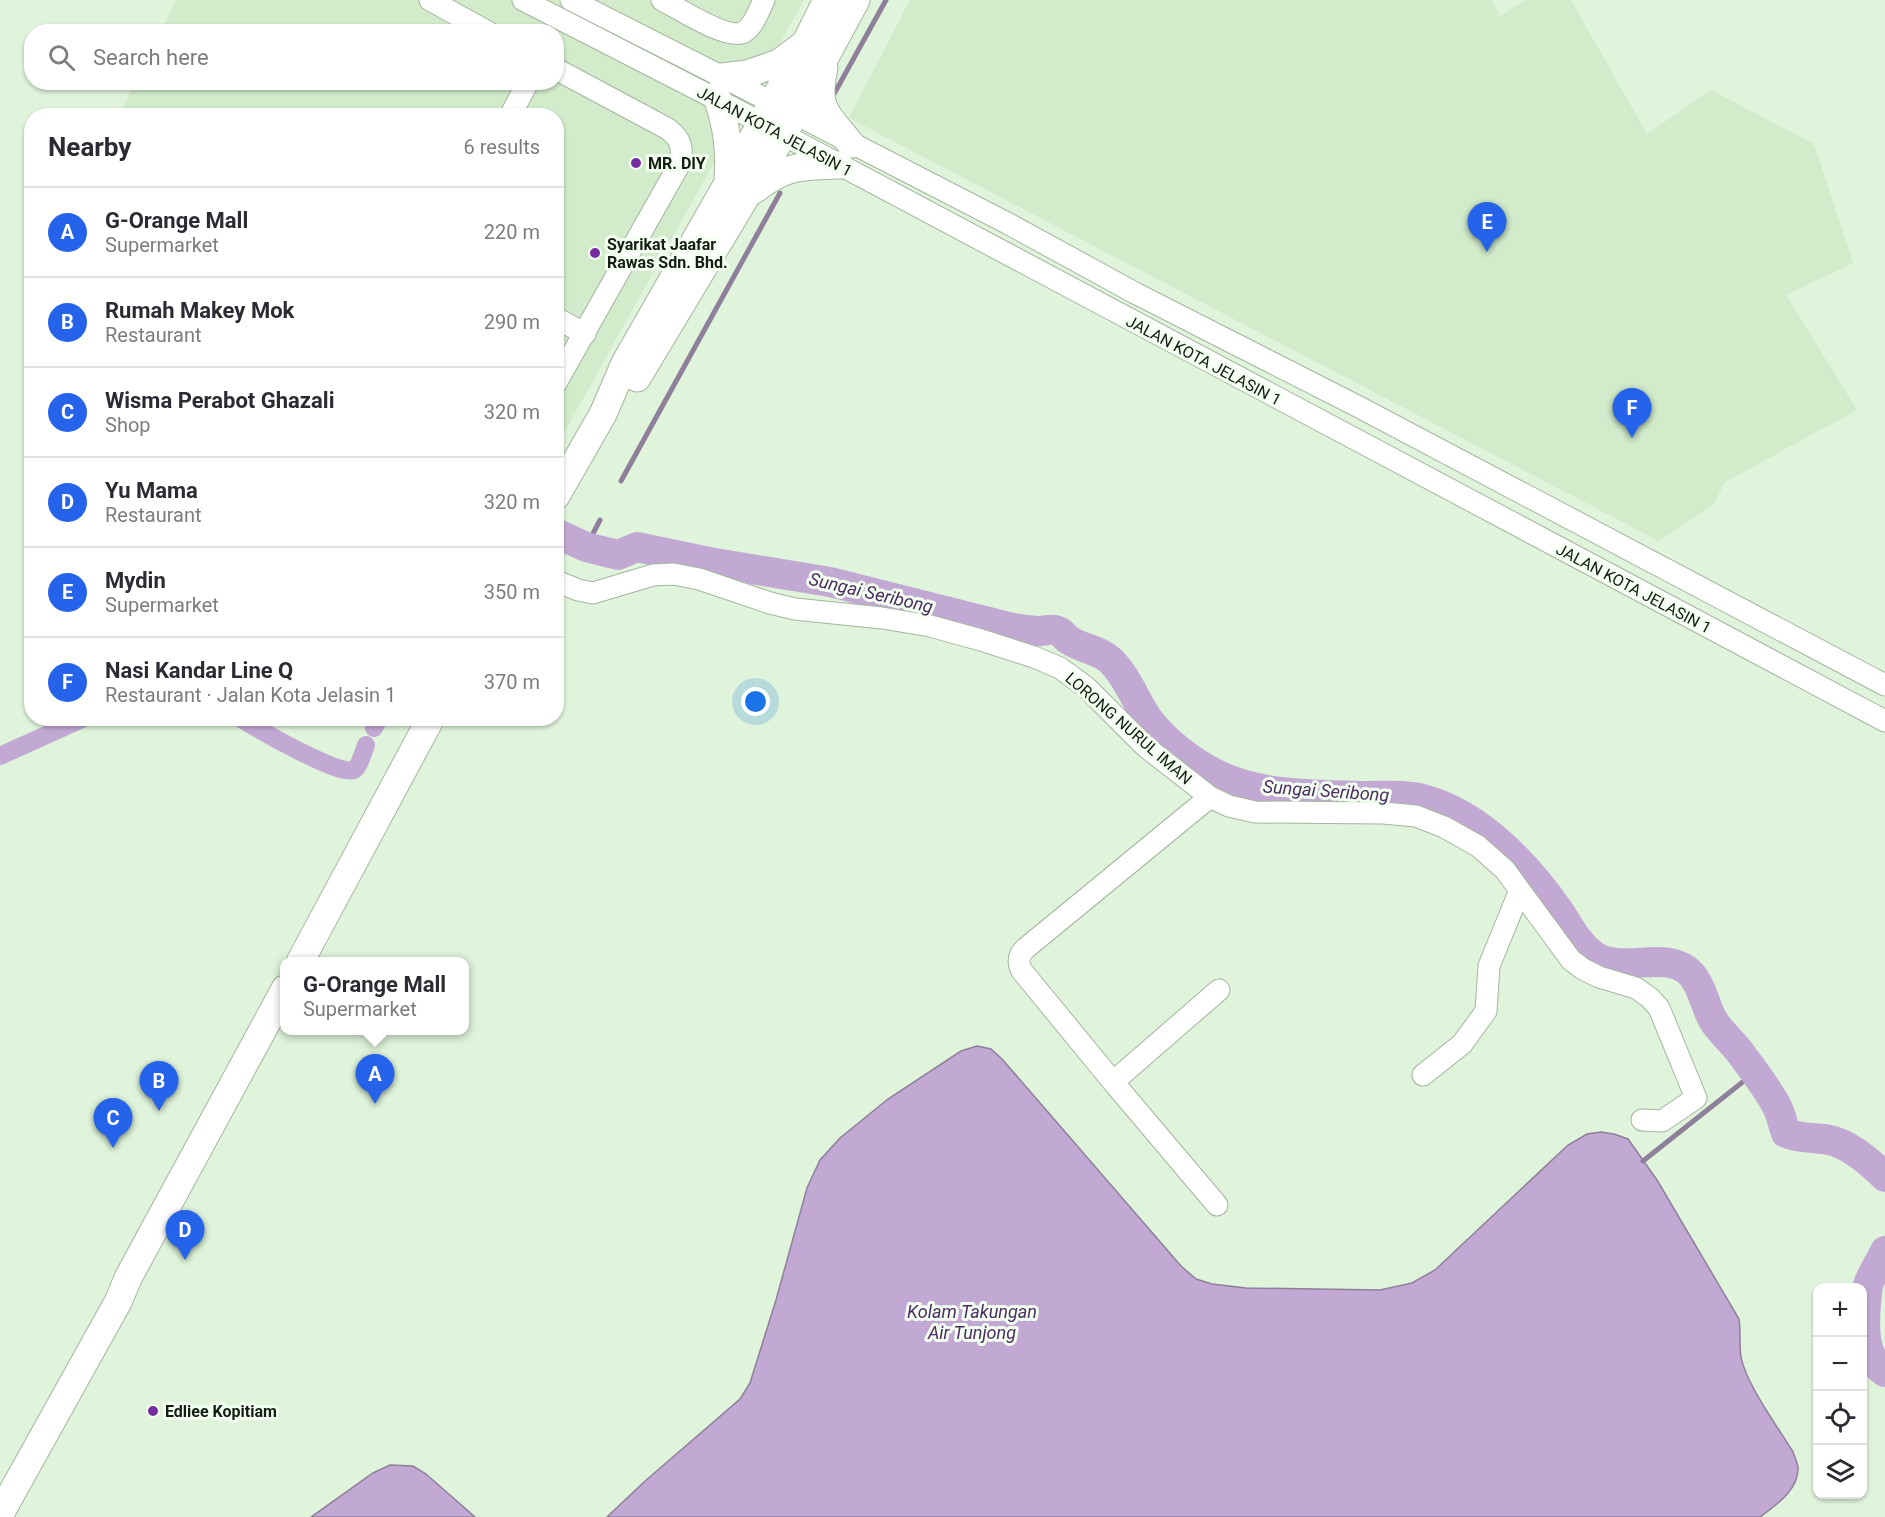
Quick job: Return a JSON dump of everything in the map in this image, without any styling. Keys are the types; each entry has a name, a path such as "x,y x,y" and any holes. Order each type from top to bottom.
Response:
{"main road":[{"path":"738,189 786,170 845,154 832,121 821,105 816,49 827,0"},
{"path":"564,482 603,414 625,363 738,189 816,49 856,0"},
{"path":"738,189 729,158 720,89 747,75 816,49"},
{"path":"303,957 427,726"},
{"path":"323,957 373,864 441,726"},
{"path":"0,1514 118,1302 133,1268 280,998"},
{"path":"118,1302 134,1285 183,1207 280,1034"}],"street":[{"path":"430,0 474,24"},
{"name":"JALAN KOTA JELASIN 1","path":"523,0 556,24"},
{"path":"662,0 732,34 743,32 751,25 764,0"},
{"path":"561,24 572,1 720,89 845,154"},
{"name":"JALAN KOTA JELASIN 1","path":"564,29 720,89"},
{"path":"564,73 668,129 678,136 682,145 679,165 564,369"},
{"path":"514,108 524,90"},
{"name":"JALAN KOTA JELASIN 1","path":"845,154 1007,223 1885,685"},
{"name":"JALAN KOTA JELASIN 1","path":"845,154 1885,721"},
{"path":"564,322 585,334"},
{"name":"LORONG NURUL IMAN","path":"564,584 593,593 652,575 674,574 699,579 795,609 882,618 930,626 981,640 1060,668 1086,687 1146,747 1210,797 1229,806 1255,812 1383,813 1416,816 1444,827 1478,846 1505,870 1570,960 1599,977 1636,988 1659,1008 1696,1098 1662,1121 1642,1120"},
{"path":"1210,797 1026,948 1019,958 1019,964 1022,971 1217,1206"},
{"path":"1423,1075 1462,1044 1486,1011 1489,966 1520,890"},
{"path":"1113,1082 1219,990"}],"shaded area":[{"path":"176,0 804,0 564,433 564,108 123,108 132,90 564,90 564,24 164,24"},
{"path":"910,0 1492,0 1500,16 1526,0 1571,0 1647,134 1711,90 1814,144 1853,263 1786,295 1857,410 1725,482 1714,504 1659,541 849,118"}],"water":[{"name":"Kolam Takungan Air Tunjong","path":"977,1046 991,1049 1002,1059 1181,1266 1196,1279 1212,1284 1246,1288 1380,1290 1412,1283 1435,1270 1568,1145 1587,1134 1601,1132 1628,1139 1657,1180 1739,1319 1740,1352 1744,1368 1793,1452 1798,1467 1795,1483 1785,1496 1760,1517 607,1517 740,1399 750,1383 807,1188 820,1160 840,1138 888,1099 961,1051"},
{"path":"390,1465 413,1466 426,1474 475,1517 311,1517 373,1473"}],"waterway":[{"path":"834,94 886,0"},
{"path":"621,481 780,193"},
{"path":"586,547 600,520"},
{"name":"Sungai Seribong","path":"564,537 586,547 618,555 637,547 709,562 830,582 1013,628 1035,631 1055,630 1074,643 1110,660 1126,681 1148,719 1163,736 1189,758 1218,775 1271,791 1329,795 1404,796 1419,798 1446,808 1484,830 1518,860 1547,894 1578,940 1593,955 1605,961 1617,963 1670,963 1682,967 1692,975 1713,1020 1739,1051 1771,1096 1786,1133 1837,1142 1866,1160 1885,1177"},
{"path":"0,756 66,726"},
{"path":"254,726 316,759 346,770 356,768 366,745"},
{"path":"1643,1161 1754,1073"},
{"name":"Sungai Seribong","path":"1885,1251 1868,1285 1865,1322 1866,1341 1872,1359 1885,1372"}],"place":[{"name":"MR. DIY","path":"636,163"},
{"name":"Mydin","path":"1487,252"},
{"name":"Syarikat Jaafar Rawas Sdn. Bhd.","path":"595,253"},
{"name":"Nasi Kandar Line Q","path":"1632,438"},
{"name":"G-Orange Mall","path":"375,1104"},
{"name":"Rumah Makey Mok","path":"159,1111"},
{"name":"Wisma Perabot Ghazali","path":"113,1148"},
{"name":"Yu Mama","path":"185,1260"},
{"name":"Edliee Kopitiam","path":"153,1411"}]}
